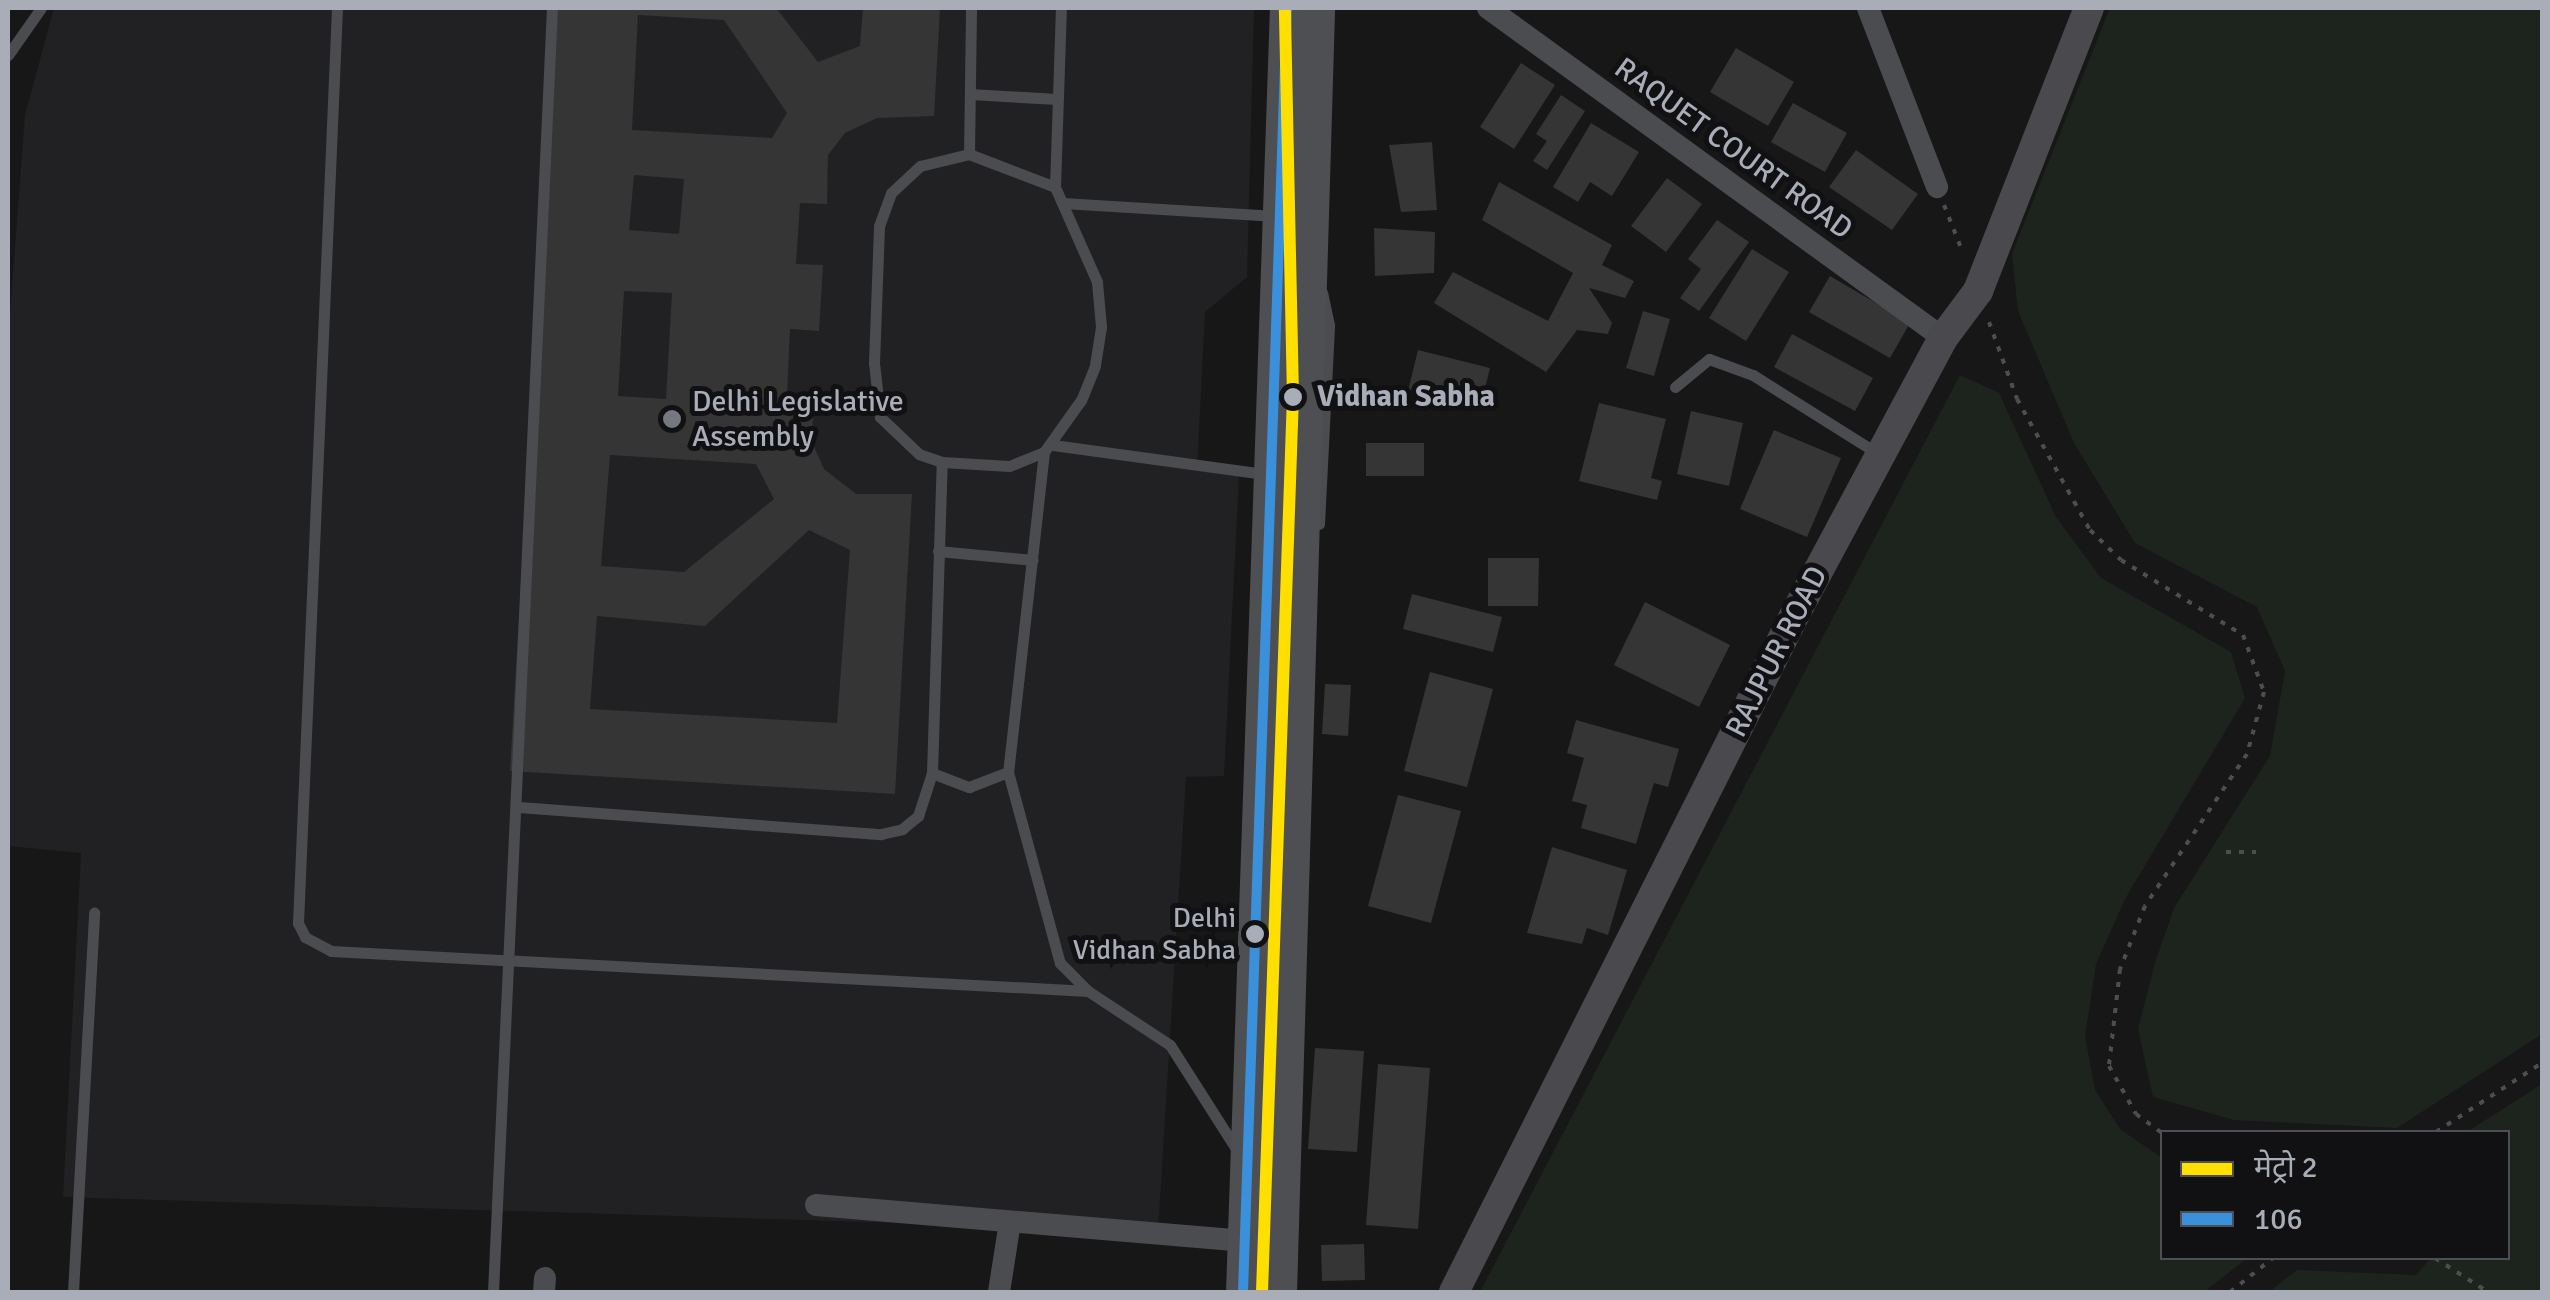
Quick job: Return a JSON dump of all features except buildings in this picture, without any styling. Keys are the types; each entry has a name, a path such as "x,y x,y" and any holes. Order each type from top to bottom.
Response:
{"main road":[{"path":"1279,1292 1298,708 1289,476 1312,266 1298,218 1286,8"},
{"path":"1243,1292 1289,476 1298,218 1317,8"}],"street":[{"name":"RAQUET COURT ROAD","path":"1488,8 1942,338"},
{"path":"1868,8 1937,187"},
{"name":"RAJPUR ROAD","path":"1454,1292 1880,455 1942,338 1978,291 2089,8"},
{"path":"816,1205 1245,1242"},
{"path":"999,1292 1010,1222"}],"lane":[{"path":"8,54 41,8"},
{"path":"338,8 298,923 316,947 331,952 510,964 1088,991"},
{"path":"493,1292 519,808 552,8"},
{"path":"969,154 971,8"},
{"path":"1060,8 1055,187 1096,282 1101,328 1088,383 1048,448 1008,772 1060,963 1088,991 1170,1045 1248,1166 1283,1169"},
{"path":"970,94 1057,99"},
{"path":"1055,187 969,154 920,166 903,178 880,226 874,363 880,417 918,454 942,462 1008,466 1048,448 1289,476"},
{"path":"1063,203 1298,218"},
{"path":"1312,266 1329,325 1318,535"},
{"path":"1675,386 1708,359 1753,374 1880,455"},
{"path":"519,808 881,834 918,816 932,772 942,462"},
{"path":"938,551 1032,560"},
{"path":"1298,708 1312,662 1318,554"},
{"path":"932,772 969,786 1008,772"},
{"path":"73,1292 94,914"}],"path":[{"path":"1937,187 2017,399 2090,530 2135,569 2244,635 2261,675 2260,724 2247,754 2145,906 2120,969 2109,1066 2118,1091 2160,1132"},
{"path":"2226,852 2256,852"},
{"path":"2439,1130 2542,1063"},
{"path":"2230,1292 2271,1260"},
{"path":"2438,1260 2488,1292"}],"shaded area":[{"name":"Delhi Vidhan Sabha","path":"54,8 1254,8 1247,277 1205,312 1197,469 1239,476 1224,776 1186,777 1158,1231 63,1197 81,853 8,846 8,341 25,115"},
{"path":"2110,8 2542,8 2542,1034 2397,1128 2234,1120 2153,1097 2138,1029 2155,963 2174,908 2270,756 2285,671 2257,607 2135,543 2074,443 2018,311 2012,254"},
{"path":"1960,375 1999,393 2056,517 2101,578 2231,652 2245,698 2125,899 2096,964 2085,1036 2095,1090 2120,1129 2160,1157 2160,1260 2244,1260 2204,1292 1480,1292"},
{"path":"2542,1084 2542,1292 2269,1292 2297,1270 2416,1275 2429,1260 2510,1260 2510,1130 2470,1130"}],"metro line":[{"name":"2","path":"1262,1292 1293,397 1285,8"}],"transit line":[{"name":"106","path":"1243,1292 1287,8"}],"place":[{"name":"Vidhan Sabha","path":"1293,397"},
{"name":"Delhi Legislative Assembly","path":"672,419"},
{"name":"Delhi Vidhan Sabha","path":"1255,934"}]}
